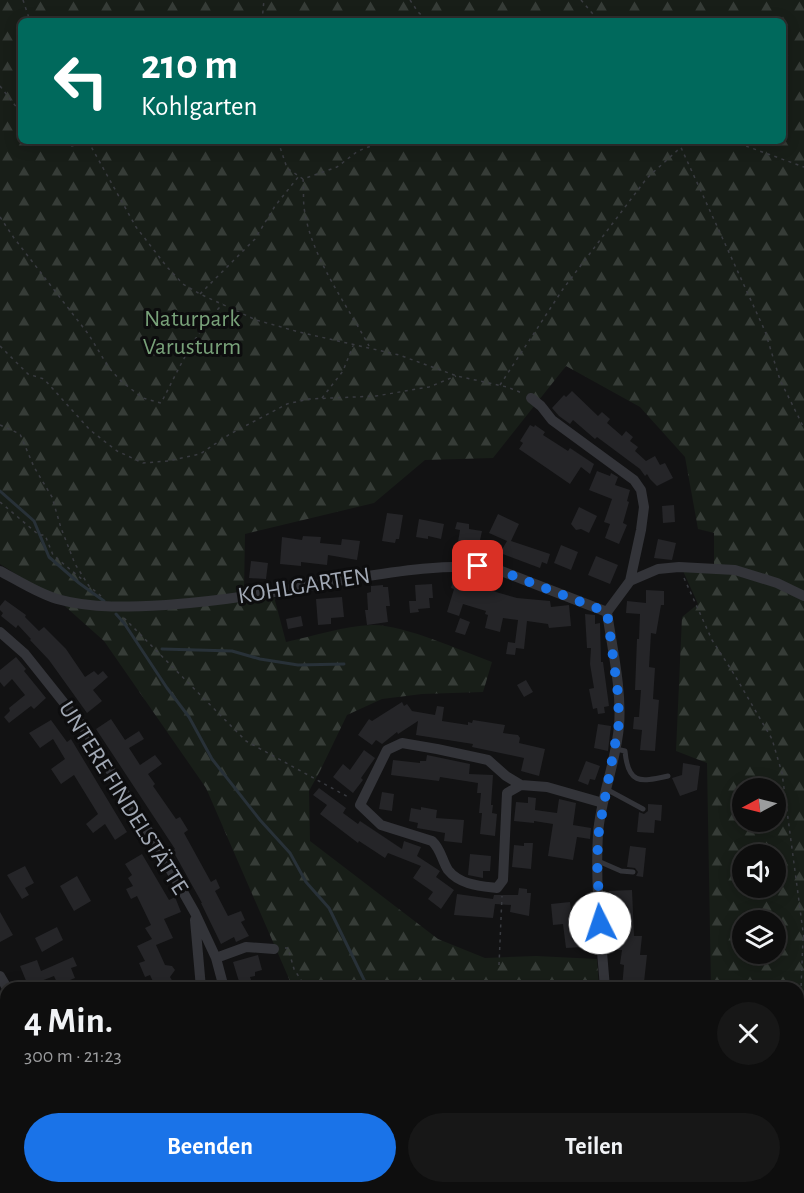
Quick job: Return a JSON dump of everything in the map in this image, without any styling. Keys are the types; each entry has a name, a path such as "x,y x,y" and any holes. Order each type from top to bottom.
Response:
{"street":[{"path":"531,398 552,420 634,480 641,490 644,507 642,530 630,581 607,612 618,694 619,723 616,749 603,802 597,860 605,982"},
{"name":"KOHLGARTEN","path":"0,571 57,599 79,604 114,607 203,602 394,572 478,566 496,569 607,612"},
{"path":"630,581 658,569 679,567 735,570 777,583 804,596"},
{"name":"UNTERE FINDELSTÄTTE","path":"0,632 25,654 84,728 153,839 195,914 216,958 222,982"},
{"path":"521,785 507,793 503,880 497,888 474,886 459,879 448,870 437,846 432,841 381,825 360,805 387,750 402,743 437,748 488,760 506,776 521,785 547,787 603,802"},
{"name":"UNTERE FINDELSTÄTTE","path":"195,914 201,982"},
{"path":"216,958 246,947 274,948"}],"lane":[{"path":"616,749 625,751 628,769 635,779 644,781 668,776"},
{"path":"606,789 643,809"},
{"path":"597,860 621,871 633,872"}],"path":[{"path":"23,0 29,18"},
{"path":"262,18 264,0"},
{"path":"410,0 425,18"},
{"path":"581,0 596,18"},
{"path":"0,86 18,109"},
{"path":"89,144 136,227 183,284 200,294 256,320 399,355 457,376 520,391 531,398"},
{"path":"279,144 287,168 303,179"},
{"path":"303,179 337,167 358,151 376,144"},
{"path":"679,144 765,332 780,380 804,428"},
{"path":"740,144 804,167"},
{"path":"500,386 563,289 647,178 681,148"},
{"path":"200,294 255,239 275,206 299,176"},
{"path":"303,179 304,208 313,238 328,273 370,347"},
{"path":"0,217 89,335 109,368 143,398 160,403 186,355 211,316 223,304"},
{"path":"321,398 343,371 354,343"},
{"path":"0,346 28,374 44,380 90,430 117,451 143,463 168,461 200,454 230,434 287,404 321,398 376,396 429,387 457,376"},
{"path":"0,425 20,434 34,467 51,496 75,564 87,584"},
{"path":"0,501 39,536 45,535 53,555 114,607 140,636 246,741 295,766 360,805"},
{"path":"679,567 712,640 772,740 782,773 804,939"},
{"path":"499,965 503,880"},
{"path":"800,982 803,934"},
{"path":"274,948 288,948 294,969 302,982"}],"green space":[{"name":"Naturpark Varusturm","path":"0,0 804,0 804,982 711,982 707,763 676,751 682,617 698,604 683,571 714,570 714,533 698,529 685,457 640,407 566,366 493,458 425,460 374,503 245,534 244,594 273,593 286,642 350,627 385,626 432,639 492,662 483,692 422,694 382,699 347,715 309,791 310,841 438,939 485,958 536,956 597,959 599,982 290,982 206,788 104,641 59,601 0,564"}],"building":[{"path":"572,391 598,416 602,412 610,419 607,423 622,436 626,431 633,437 630,441 638,447 635,451 646,461 655,456 660,465 665,463 673,478 657,486 647,474 645,476 640,469 597,437 595,439 573,420 570,424 559,416 552,408 564,395 566,397"},
{"path":"530,425 534,427 535,425 545,432 543,435 568,451 570,448 594,464 590,474 581,467 570,484 519,449 523,443 520,441"},
{"path":"597,471 610,476 611,473 618,477 615,485 630,490 623,523 627,525 619,544 605,538 610,524 604,522 612,499 589,490"},
{"path":"674,505 675,522 663,523 662,506"},
{"path":"579,507 597,516 589,533 581,529 576,530 571,524"},
{"path":"387,513 403,515 399,539 396,539 395,543 382,541"},
{"path":"498,514 519,524 511,541 550,554 547,564 542,562 540,568 500,553 507,541 489,533"},
{"path":"419,519 444,524 441,539 428,536 428,539 416,537"},
{"path":"457,522 469,524 469,529 482,531 479,545 473,544 472,550 463,549 464,543 458,542 460,530 455,529"},
{"path":"303,536 321,537 320,543 341,545 342,539 360,541 357,560 328,555 327,565 301,562 301,566 280,564 282,537 302,540"},
{"path":"658,539 676,543 672,560 654,558"},
{"path":"561,545 578,552 571,570 554,563"},
{"path":"596,556 618,565 610,584 588,575"},
{"path":"251,561 268,563 266,579 249,578"},
{"path":"454,577 517,598 550,601 551,607 569,605 571,626 549,628 548,624 527,621 524,649 516,648 515,655 506,654 508,642 515,643 518,620 503,618 500,632 485,628 488,615 485,614 486,611 463,604 459,616 447,612 454,589 451,588"},
{"path":"432,584 433,598 429,598 430,608 418,609 419,612 410,613 409,601 416,601 415,585"},
{"path":"383,585 383,587 388,587 390,606 386,606 388,622 367,625 365,610 368,610 367,593 371,592 371,586"},
{"path":"646,590 664,591 664,605 661,605 656,634 651,633 649,667 655,668 653,699 659,700 655,751 640,750 642,730 633,729 634,717 639,717 641,690 635,690 640,614 626,613 627,601 646,603"},
{"path":"342,597 344,617 331,618 331,624 318,625 316,599"},
{"path":"5,600 26,615 25,617 39,631 44,627 66,649 85,677 94,671 98,675 103,671 108,677 93,690 102,701 87,713 31,639 18,625 16,628 1,616 3,613 0,606"},
{"path":"585,614 595,615 595,624 600,623 601,662 603,662 609,706 604,707 605,713 598,714 597,708 593,709 589,689 594,688 590,664 591,648 587,648"},
{"path":"301,616 303,626 288,629 286,619"},
{"path":"460,618 470,622 465,635 455,632"},
{"path":"16,657 26,669 24,671 46,698 34,709 31,706 9,723 4,717 10,711 9,708 25,695 12,679 4,687 0,682 0,670"},
{"path":"526,680 533,692 524,697 517,685"},
{"path":"402,702 404,706 407,704 412,711 435,715 437,706 444,707 442,721 468,725 468,722 472,723 473,720 505,725 503,733 518,735 519,743 545,749 539,776 521,771 524,758 472,747 473,744 416,735 418,721 398,734 397,732 382,744 376,740 372,745 358,735 369,719 372,721"},
{"path":"111,719 125,740 139,731 144,739 129,748 140,765 155,755 162,764 148,774 155,784 153,786 176,819 180,817 188,830 184,833 211,882 216,879 220,888 215,891 228,916 241,911 245,920 241,922 249,936 236,942 234,937 221,944 202,903 173,851 175,849 96,729"},
{"path":"51,720 67,742 71,739 127,832 115,840 105,824 93,833 86,824 98,814 74,775 61,784 51,769 65,759 53,739 40,748 29,733"},
{"path":"598,724 611,726 608,751 594,748"},
{"path":"364,750 375,758 353,793 333,777 343,764 350,770"},
{"path":"427,755 470,764 469,774 493,775 491,805 493,805 492,813 497,814 495,836 480,834 482,813 479,813 481,793 477,793 478,783 440,777 439,781 391,775 393,760 420,763 420,761 426,761"},
{"path":"586,761 600,766 595,780 590,779 588,785 578,781"},
{"path":"683,763 700,766 697,790 680,796 672,778 682,775"},
{"path":"319,788 346,808 343,813 358,824 360,821 402,849 404,841 421,847 417,856 440,871 436,877 454,890 441,909 428,899 433,892 413,878 421,866 388,853 385,858 359,841 358,843 320,814 327,805 313,795"},
{"path":"382,792 394,794 392,811 379,809"},
{"path":"528,797 536,798 535,810 557,813 559,799 576,803 573,825 591,828 590,839 577,837 573,860 548,856 553,824 514,821 516,802 528,803"},
{"path":"648,804 662,805 661,821 655,820 654,833 637,832 639,812 644,814 648,811"},
{"path":"421,807 437,810 436,818 464,820 462,843 444,841 445,833 417,828 418,823 409,821 411,808 421,810"},
{"path":"524,843 533,843 531,869 512,867 514,845 524,846"},
{"path":"630,846 646,848 643,877 636,876 638,872 635,868 627,867"},
{"path":"142,854 169,900 175,897 181,912 164,919 173,938 156,945 165,965 172,966 175,970 170,977 173,982 153,982 150,975 145,977 139,963 145,961 137,946 152,939 145,928 151,925 137,896 131,899 126,889 133,886 128,878 132,875 125,864"},
{"path":"470,854 491,856 490,871 483,871 483,878 468,875"},
{"path":"25,866 34,883 25,888 29,895 22,899 7,875"},
{"path":"77,876 91,901 74,911 60,886"},
{"path":"519,888 527,889 527,893 531,893 529,916 510,912 511,905 495,904 493,918 454,915 457,894 493,899 494,895 518,895"},
{"path":"632,890 634,936 642,936 640,955 647,955 644,982 623,982 624,965 620,964 622,950 615,950 615,941 622,942 625,915 614,916 614,911 610,911 609,891"},
{"path":"570,902 572,918 592,915 592,923 582,924 583,930 580,931 582,947 566,948 563,924 553,925 551,904"},
{"path":"0,912 13,935 0,942"},
{"path":"57,927 63,940 42,952 35,938"},
{"path":"258,955 262,970 250,977 252,982 239,982 233,962"},
{"path":"73,957 77,966 71,968 75,978 65,982 57,982 54,976 39,982 27,982 20,966 37,960 41,971"}],"waterway":[{"path":"0,491 34,521 49,557 104,601"},
{"path":"116,614 189,717 212,759 260,820 290,853 306,882 329,908 365,982"},
{"path":"162,649 232,651 260,659 298,665 344,664"}],"route":[{"path":"478,566 496,569 607,612 618,694 619,723 616,749 603,802 599,830 597,880 600,923"}]}
